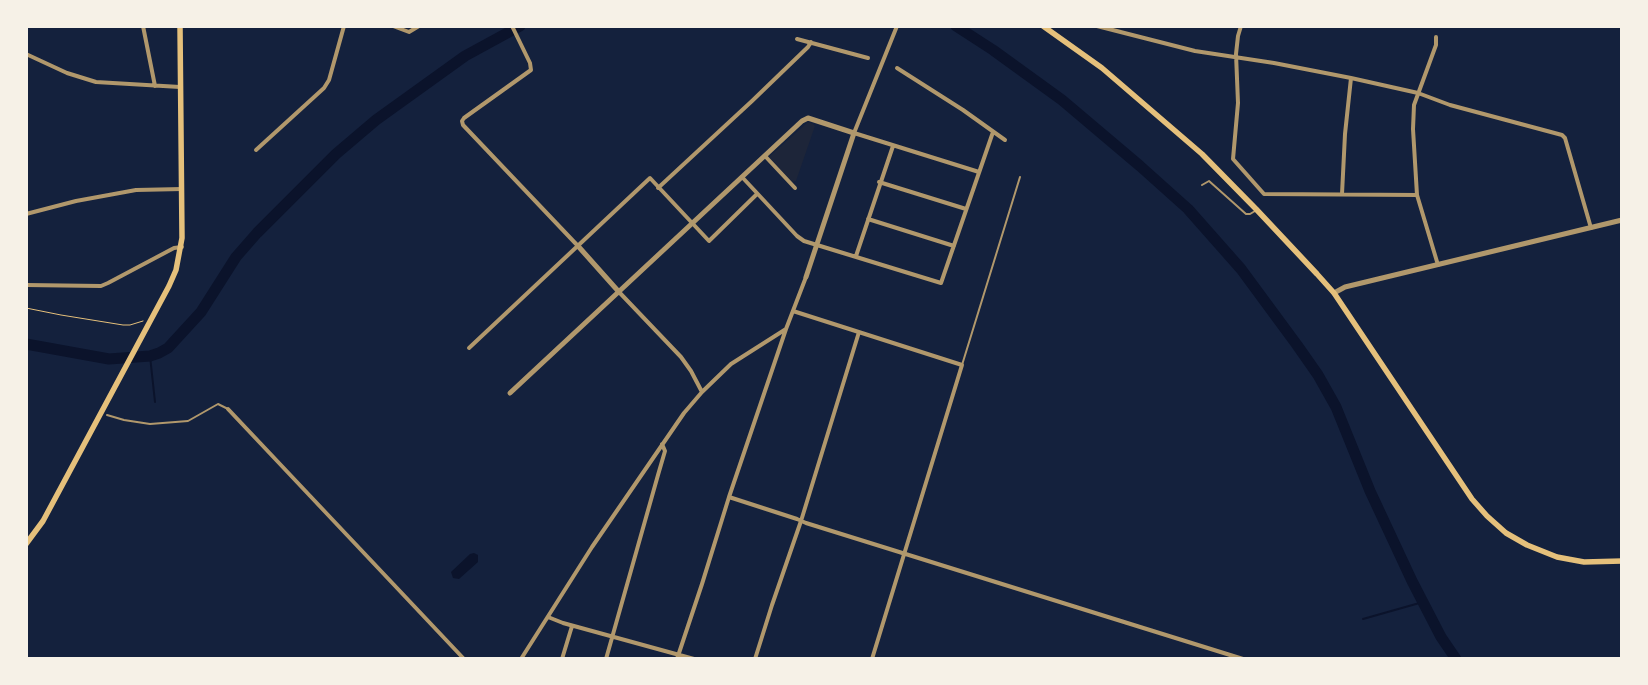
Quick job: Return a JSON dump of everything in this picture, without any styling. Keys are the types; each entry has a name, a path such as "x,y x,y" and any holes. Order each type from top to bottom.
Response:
{"main road":[{"path":"26,544 43,521 147,323 175,274 182,247 180,26"},
{"path":"1043,26 1102,68 1202,154 1334,293 1472,499 1487,516 1506,533 1527,545 1557,557 1584,562 1622,561"}],"street":[{"path":"143,26 155,86"},
{"path":"256,150 324,88 329,80 344,26"},
{"path":"393,26 409,32 418,26"},
{"path":"512,26 530,63 531,70 464,118 462,121 463,125 681,357 702,392"},
{"path":"677,659 729,497 854,133 897,26"},
{"path":"1097,26 1195,51 1274,63 1418,93 1450,106 1562,135 1565,138 1591,228"},
{"path":"1239,27 1236,58 1238,103 1233,159 1264,194 1417,195"},
{"path":"1436,37 1436,45 1414,105 1413,128 1417,195 1438,265"},
{"path":"797,39 868,58"},
{"path":"658,188 752,101 811,42"},
{"path":"26,54 67,73 96,82 180,87"},
{"path":"897,68 963,110 1005,140"},
{"path":"1342,194 1345,134 1351,78"},
{"path":"510,393 806,118 979,172"},
{"path":"742,177 796,236 941,283 993,132"},
{"path":"856,256 893,146"},
{"path":"765,156 795,188"},
{"path":"469,348 650,178 709,240 757,194"},
{"path":"880,182 966,209"},
{"path":"26,214 76,201 136,190 182,190"},
{"path":"868,220 954,246"},
{"path":"1334,293 1346,287 1622,220"},
{"path":"26,285 101,286 174,248 182,247"},
{"path":"793,311 962,365 872,659"},
{"path":"521,659 592,547 684,413 702,392 731,364 786,329"},
{"path":"755,659 788,562 859,332"},
{"path":"228,408 464,659"},
{"path":"606,659 665,451 662,444"},
{"path":"729,497 1243,659"},
{"path":"548,617 572,626 678,653 694,659"},
{"path":"562,659 572,626"}],"lane":[{"path":"962,365 1020,176"},
{"path":"1202,185 1209,181 1246,214 1253,213 1256,209"},
{"path":"107,415 150,424 191,420 218,404 228,408"}],"path":[{"path":"26,308 130,326 147,323"}],"shaded area":[{"path":"808,122 815,126 796,181 792,182 770,156"},
{"path":"470,554 478,555 478,562 459,579 453,578 451,572"}],"waterway":[{"path":"26,344 109,359 150,356 168,348 201,312 236,257 257,233 336,154 376,120 465,56 520,26"},
{"path":"956,26 993,50 1062,100 1140,166 1188,209 1241,269 1318,375 1336,407 1370,491 1412,581 1441,637 1456,659"},
{"path":"150,356 155,402"},
{"path":"1363,619 1423,602"}]}
